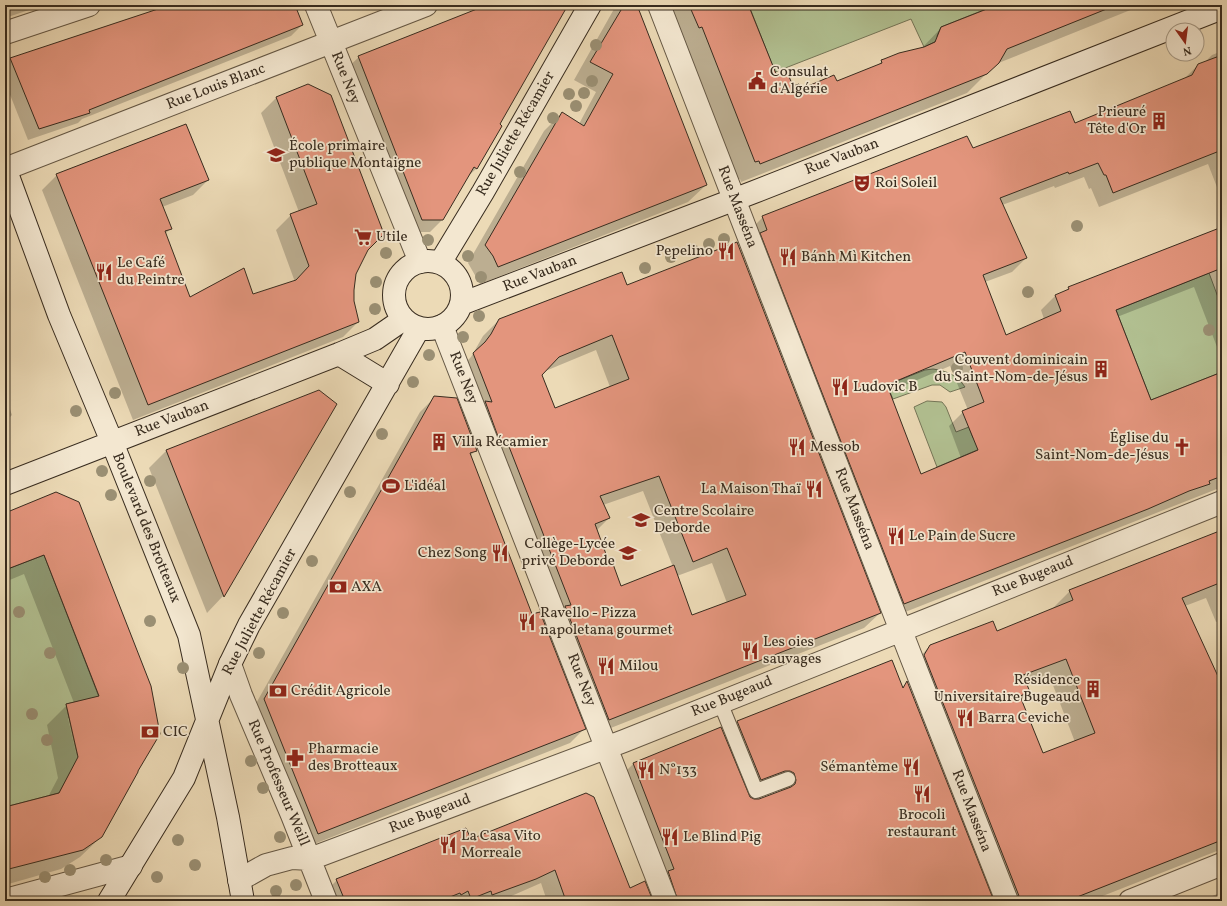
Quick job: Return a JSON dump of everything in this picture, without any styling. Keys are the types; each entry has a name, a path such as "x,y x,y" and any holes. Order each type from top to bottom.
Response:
{"street":[{"path":"5,33 89,5"},
{"name":"Rue Ney","path":"316,5 331,43 430,262"},
{"name":"Rue Louis Blanc","path":"5,168 426,5"},
{"name":"Rue Juliette Récamier","path":"430,262 483,192 590,5"},
{"name":"Rue Masséna","path":"659,5 1007,901"},
{"name":"Rue Vauban","path":"461,304 1222,8"},
{"name":"Boulevard des Brotteaux","path":"5,168 59,315 112,442 189,635 228,817 241,891"},
{"path":"430,262 447,266 457,276 462,290 461,304 454,317 442,326 427,329 412,323 396,307 394,293 395,286 401,273 407,268 430,262"},
{"name":"Rue Juliette Récamier","path":"109,901 184,778 230,664 249,625 388,384 412,323"},
{"name":"Rue Vauban","path":"5,484 339,354 412,323"},
{"name":"Rue Ney","path":"442,326 666,901"},
{"path":"339,354 388,384"},
{"name":"Rue Bugeaud","path":"241,891 266,865 292,858 310,860 607,748 1222,502"},
{"name":"Rue Professeur Weill","path":"230,664 241,695 326,901"},
{"path":"1130,901 1222,864"},
{"path":"5,900 130,866"}],"lane":[{"path":"720,702 756,791 788,779"}],"green space":[{"path":"753,5 996,5 941,27 937,36 939,40 924,47 911,19 775,72 750,8"},
{"path":"1209,273 1222,308 1222,372 1151,400 1116,310"},
{"path":"933,369 951,374 959,379 965,387 950,392 940,385 932,385 893,399 887,385 925,370"},
{"path":"927,401 942,402 946,407 956,432 969,427 973,438 984,433 989,445 937,467 914,407"},
{"path":"44,555 99,697 66,704 78,759 59,793 5,807 5,570"}],"building":[{"path":"170,5 295,5 303,25 89,110 90,113 39,129 10,58"},
{"path":"487,5 568,5 500,124 502,126 477,169 474,167 443,220 422,220 358,56"},
{"path":"624,5 637,5 707,185 498,267 493,256 485,245 562,112 584,126 613,74 590,62"},
{"path":"689,5 754,5 755,7 750,9 777,76 787,72 793,86 799,84 801,89 834,75 837,81 882,63 881,60 899,53 924,47 935,42 941,27 997,5 1114,6 1007,49 999,63 987,74 760,164 759,161 755,162 702,27 699,28"},
{"path":"1222,55 1222,150 1113,193 1106,175 1104,175 1098,163 1069,174 1068,172 1000,198 1027,258 983,275 1006,335 1061,311 1055,295 1069,289 1068,287 1222,227 1222,268 1116,310 1151,400 1222,372 1222,476 1209,481 1210,484 1189,491 1148,509 904,604 760,233 767,230 762,216 967,136 973,148 1070,111 1075,123 1192,75 1198,64","holes":["965,352 984,402 962,411 978,450 921,474 887,385"]},
{"path":"308,84 331,95 384,234 368,250 356,274 354,301 359,322 148,405 56,174 186,124 209,180 160,199 172,229 165,231 190,297 244,268 253,294 296,280 309,266 290,214 317,204 276,97"},
{"path":"737,242 881,613 609,720 565,606 571,605 506,439 500,442 485,401 492,402 473,353 485,342 499,319 622,272 627,285","holes":["612,335 629,379 555,408 542,375 559,357","659,476 693,562 727,548 746,595 692,615 674,565 621,586 613,564 610,565 595,524 610,518 600,496"]},
{"path":"319,390 337,404 224,597 166,450"},
{"path":"434,396 457,398 477,451 470,453 532,614 540,612 586,729 318,834 264,699"},
{"path":"56,492 79,502 151,686 160,734 102,837 83,850 5,870 5,807 59,793 78,757 66,704 99,696 44,555 5,570 5,513"},
{"path":"1222,530 1222,582 1182,598 1222,685 1222,840 1067,901 1019,901 1019,896 924,655 930,645 993,621 997,631 1073,600 1069,590","holes":["1066,659 1095,733 1043,753 1020,696 1030,692 1023,675"]},
{"path":"892,660 903,688 907,681 994,901 678,901 668,871 674,869 633,763 721,727 750,797 759,799 791,787 795,784 796,780 794,773 790,771 785,771 761,780 737,721"},
{"path":"586,793 594,797 630,888 645,881 653,901 566,901 555,870 536,879 492,895 491,891 471,899 468,891 461,895 460,893 440,901 345,901 336,879 466,828 471,839"}],"place":[{"name":"Consulat d'Algérie","path":"757,81"},
{"name":"Prieuré Tête d'Or","path":"1159,121"},
{"name":"École primaire publique Montaigne","path":"276,155"},
{"name":"Roi Soleil","path":"862,183"},
{"name":"Utile","path":"363,237"},
{"name":"Pepelino","path":"726,251"},
{"name":"Bánh Mì Kitchen","path":"788,257"},
{"name":"Le Café du Peintre","path":"104,272"},
{"name":"Couvent dominicain du Saint-Nom-de-Jésus","path":"1101,369"},
{"name":"Ludovic B","path":"840,387"},
{"name":"Villa Récamier","path":"439,442"},
{"name":"Messob","path":"797,447"},
{"name":"Église du Saint-Nom-de-Jésus","path":"1182,447"},
{"name":"L'idéal","path":"391,486"},
{"name":"La Maison Thaï","path":"814,489"},
{"name":"Centre Scolaire Deborde","path":"641,520"},
{"name":"Le Pain de Sucre","path":"896,536"},
{"name":"Chez Song","path":"500,553"},
{"name":"Collège-Lycée privé Deborde","path":"628,553"},
{"name":"AXA","path":"338,587"},
{"name":"Ravello - Pizza napoletana gourmet","path":"527,622"},
{"name":"Les oies sauvages","path":"750,651"},
{"name":"Milou","path":"606,666"},
{"name":"Résidence Universitaire Bugeaud","path":"1093,689"},
{"name":"Crédit Agricole","path":"278,691"},
{"name":"Barra Ceviche","path":"965,718"},
{"name":"CIC","path":"150,732"},
{"name":"Pharmacie des Brotteaux","path":"295,758"},
{"name":"Sémantème","path":"911,767"},
{"name":"N°133","path":"646,770"},
{"name":"Brocoli restaurant","path":"922,794"},
{"name":"Le Blind Pig","path":"670,837"},
{"name":"La Casa Vito Morreale","path":"448,845"}]}
